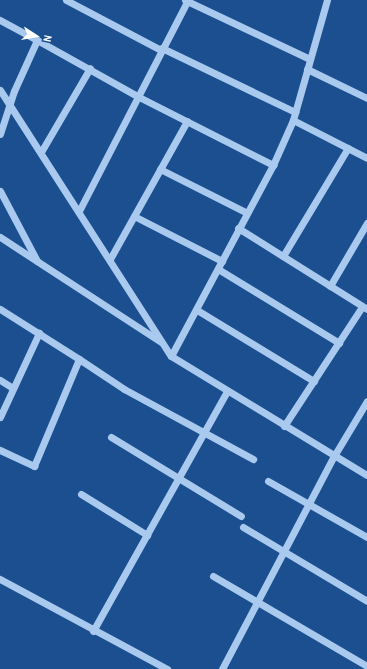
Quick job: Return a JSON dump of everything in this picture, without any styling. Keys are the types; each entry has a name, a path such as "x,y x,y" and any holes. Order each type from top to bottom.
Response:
{"street":[{"path":"66,0 294,116 367,158"},
{"path":"79,211 187,0 310,59"},
{"path":"171,356 197,310 238,228 273,165 294,116 327,0"},
{"path":"0,20 90,68 137,96 273,165"},
{"path":"0,134 10,103 37,40"},
{"path":"41,152 90,68"},
{"path":"307,69 367,98"},
{"path":"0,90 10,103 171,356 367,475"},
{"path":"110,259 187,122"},
{"path":"283,256 348,148"},
{"path":"160,169 247,213"},
{"path":"0,191 37,261"},
{"path":"134,216 222,261"},
{"path":"330,286 367,223"},
{"path":"238,228 365,308 339,343 284,426"},
{"path":"0,238 163,343"},
{"path":"218,269 339,343"},
{"path":"0,309 124,389 204,431 253,459"},
{"path":"197,310 314,381"},
{"path":"0,417 39,333"},
{"path":"0,450 34,466 79,359"},
{"path":"0,380 13,388"},
{"path":"93,631 227,391"},
{"path":"222,669 334,456 364,412 367,401"},
{"path":"111,437 241,516"},
{"path":"268,481 367,537"},
{"path":"82,494 147,535"},
{"path":"243,527 367,601"},
{"path":"213,576 257,604 367,666"},
{"path":"0,578 93,631 167,669"}]}
